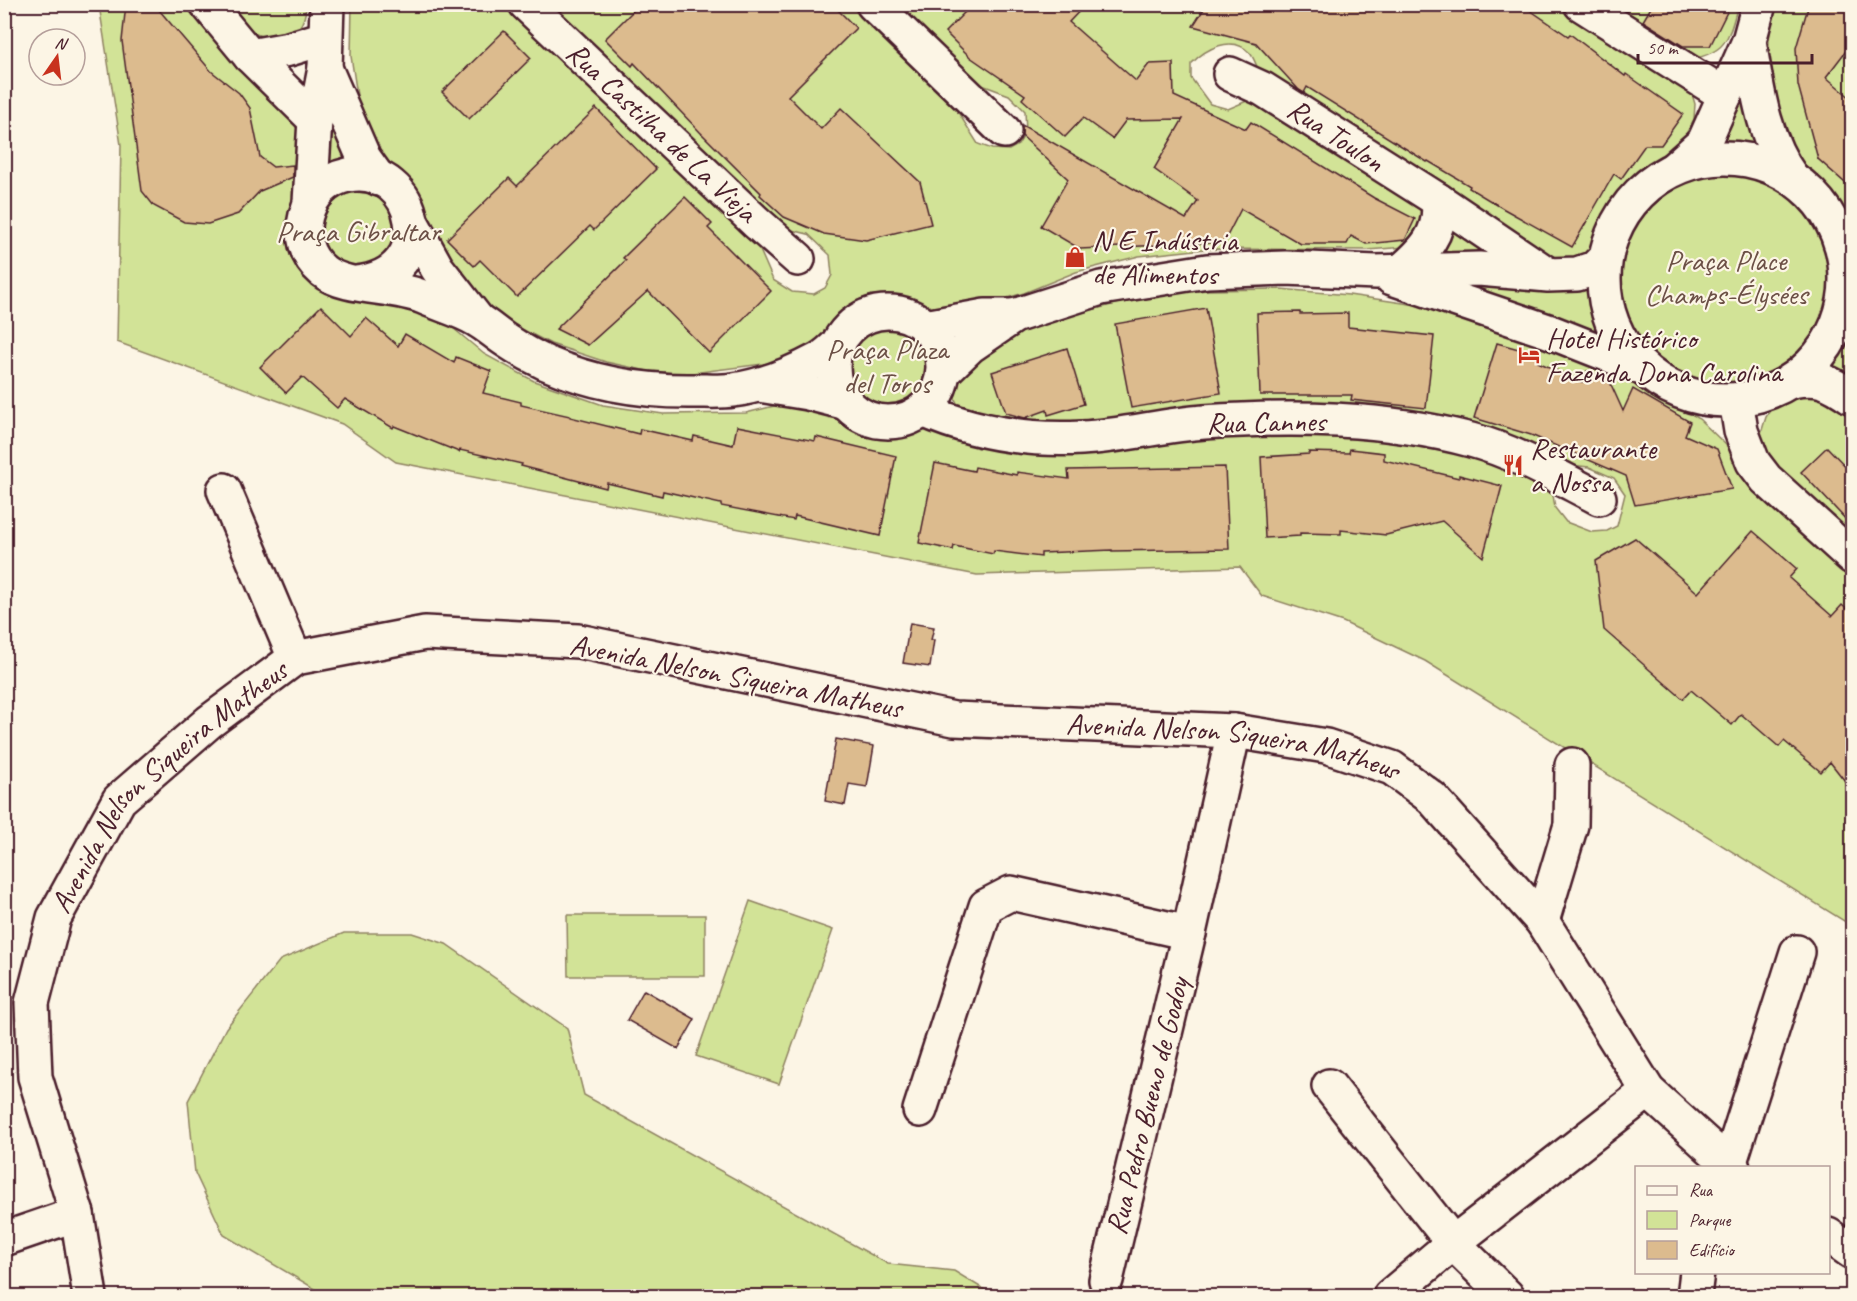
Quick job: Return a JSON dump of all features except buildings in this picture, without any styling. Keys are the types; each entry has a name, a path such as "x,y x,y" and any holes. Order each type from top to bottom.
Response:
{"street":[{"path":"207,4 250,56 315,120"},
{"path":"327,4 325,53 315,120 310,202 304,220 304,238 310,256 323,270 339,280 418,295 477,320 507,342 583,378 662,392 731,391 759,385 820,360 858,321 871,315 900,314 926,327 940,348 943,372 937,393 923,410 898,422 870,419 857,413 838,390 834,374 834,358 839,343"},
{"name":"Rua Castilha de La Vieja","path":"526,4 798,259"},
{"path":"873,4 1004,131"},
{"path":"1581,4 1725,95"},
{"path":"1676,168 1704,142 1749,41 1759,4"},
{"path":"1749,41 1769,135 1778,158 1792,178 1814,197 1830,219 1848,258 1846,291 1839,323 1827,345 1811,365 1792,381"},
{"path":"250,56 289,49 325,53"},
{"path":"325,53 364,158 379,179"},
{"name":"Rua Toulon","path":"1230,74 1263,89 1438,200 1548,274"},
{"path":"1643,368 1623,345 1610,318 1604,288 1605,258 1611,235 1637,195 1655,180 1676,168 1706,159 1738,159 1757,162 1792,178"},
{"path":"310,202 333,180 348,175 364,175 392,186 402,196 412,223 437,268 477,320"},
{"path":"1388,272 1424,250 1435,233 1440,208 1438,200"},
{"path":"357,283 373,281 387,275 398,266 407,253 412,238 412,223"},
{"path":"943,372 970,346 1014,316 1101,288 1207,272 1286,268 1388,272 1479,269 1576,274 1595,268 1605,258"},
{"path":"1388,272 1643,368 1674,389 1685,393 1718,400 1736,400 1759,396 1792,381 1808,378 1835,385 1852,398"},
{"path":"926,327 985,316 1014,316"},
{"path":"759,385 808,393 847,403"},
{"path":"1736,400 1741,431 1753,462 1766,479 1852,557"},
{"name":"Rua Cannes","path":"923,410 955,424 1029,439 1084,438 1202,423 1287,418 1377,424 1425,430 1472,440 1537,466 1599,498"},
{"path":"224,490 295,658"},
{"name":"Avenida Nelson Siqueira Matheus","path":"90,1296 77,1214 35,1077 32,1003 54,918 119,800 209,722 295,658 425,633 578,641 954,719 1234,731 1326,746 1392,768 1432,798 1542,921 1648,1090 1730,1166"},
{"name":"Rua Pedro Bueno de Godoy","path":"1106,1280 1189,933 1234,731"},
{"path":"1542,921 1571,825 1572,765"},
{"path":"920,1110 986,906 1011,893 1189,933"},
{"path":"1730,1166 1797,952"},
{"path":"1329,1086 1453,1243 1507,1296"},
{"path":"1390,1296 1453,1243 1648,1090"},
{"path":"4,1239 77,1214"},
{"path":"1830,1236 1852,1252"},
{"path":"1694,1296 1697,1274"}],"green space":[{"path":"99,5 192,5 285,103 298,121 304,135 293,216 294,236 301,261 313,277 337,292 389,297 422,309 447,323 484,354 534,381 603,405 663,414 746,413 782,404 823,407 869,431 898,436 927,424 955,434 1027,451 1142,443 1218,434 1317,428 1435,442 1485,453 1522,469 1539,480 1553,495 1555,508 1566,522 1592,532 1607,531 1617,526 1625,494 1614,478 1589,467 1570,465 1543,456 1475,430 1385,413 1312,406 1211,407 1082,427 1027,426 988,422 959,408 953,394 967,359 974,349 1019,331 1079,313 1152,295 1207,290 1280,289 1349,295 1430,307 1482,320 1530,336 1607,366 1698,418 1725,444 1764,491 1852,574 1852,926 1425,661 1343,622 1262,596 1240,567 977,575 396,462 342,424 117,342 121,145"},
{"path":"222,5 306,5 306,12 299,28 279,43 251,32"},
{"path":"352,5 509,5 721,206 752,232 773,280 792,292 814,294 825,288 832,275 830,255 808,234 775,226 544,5 855,5 946,93 978,144 992,149 1009,150 1018,145 1026,132 1025,111 1009,95 982,85 963,74 890,5 1561,5 1681,82 1692,94 1695,104 1694,119 1679,147 1648,167 1618,198 1595,249 1584,261 1553,262 1259,71 1250,53 1243,47 1227,44 1211,49 1191,64 1191,78 1210,104 1228,109 1249,100 1260,101 1406,189 1428,221 1406,247 1367,250 1205,249 1139,256 1076,272 1024,293 962,311 942,313 907,298 872,295 856,301 838,313 818,342 779,362 692,373 652,372 606,362 551,344 506,321 455,276 380,163 360,115 351,56"},
{"path":"1605,5 1738,5 1729,34 1720,47 1704,56 1692,59"},
{"path":"1776,5 1852,5 1852,242 1827,193 1797,159 1781,124 1771,84 1769,63 1771,23"},
{"path":"1739,82 1749,82 1756,148 1722,142"},
{"path":"329,97 355,166 325,169"},
{"name":"Praça Place Champs-Élysées","path":"1726,169 1747,171 1767,177 1786,187 1802,201 1816,217 1826,236 1832,256 1834,277 1832,298 1826,318 1816,337 1802,353 1786,367 1767,377 1747,383 1726,385 1705,383 1685,377 1666,367 1650,353 1636,337 1626,318 1620,298 1618,277 1620,256 1626,236 1636,217 1650,201 1666,187 1685,177 1705,171"},
{"name":"Praça Gibraltar","path":"353,192 368,194 380,199 390,208 396,221 395,245 371,268 346,267 326,250 321,241 320,221 325,211 332,203"},
{"path":"1446,217 1503,259 1438,256"},
{"path":"1429,279 1592,284 1607,344"},
{"path":"1852,322 1852,387 1829,365 1841,348"},
{"name":"Praça Plaza del Toros","path":"880,328 894,328 908,334 919,345 925,359 922,381 914,393 894,404 880,404 866,398 855,387 849,373 849,359 855,345 866,334"},
{"path":"1800,389 1825,393 1852,412 1852,542 1765,457 1761,433 1766,417 1775,402"},
{"path":"750,901 833,930 779,1084 696,1056"},
{"path":"567,915 705,915 705,976 568,976"},
{"path":"344,933 412,933 446,944 567,1028 584,1095 888,1264 954,1271 995,1296 327,1296 224,1235 195,1173 188,1101 226,1028 280,960"}],"place":[{"name":"N E Indústria de Alimentos","path":"1075,257"},
{"name":"Hotel Histórico Fazenda Dona Carolina","path":"1529,355"},
{"name":"Restaurante a Nossa","path":"1513,465"}]}
